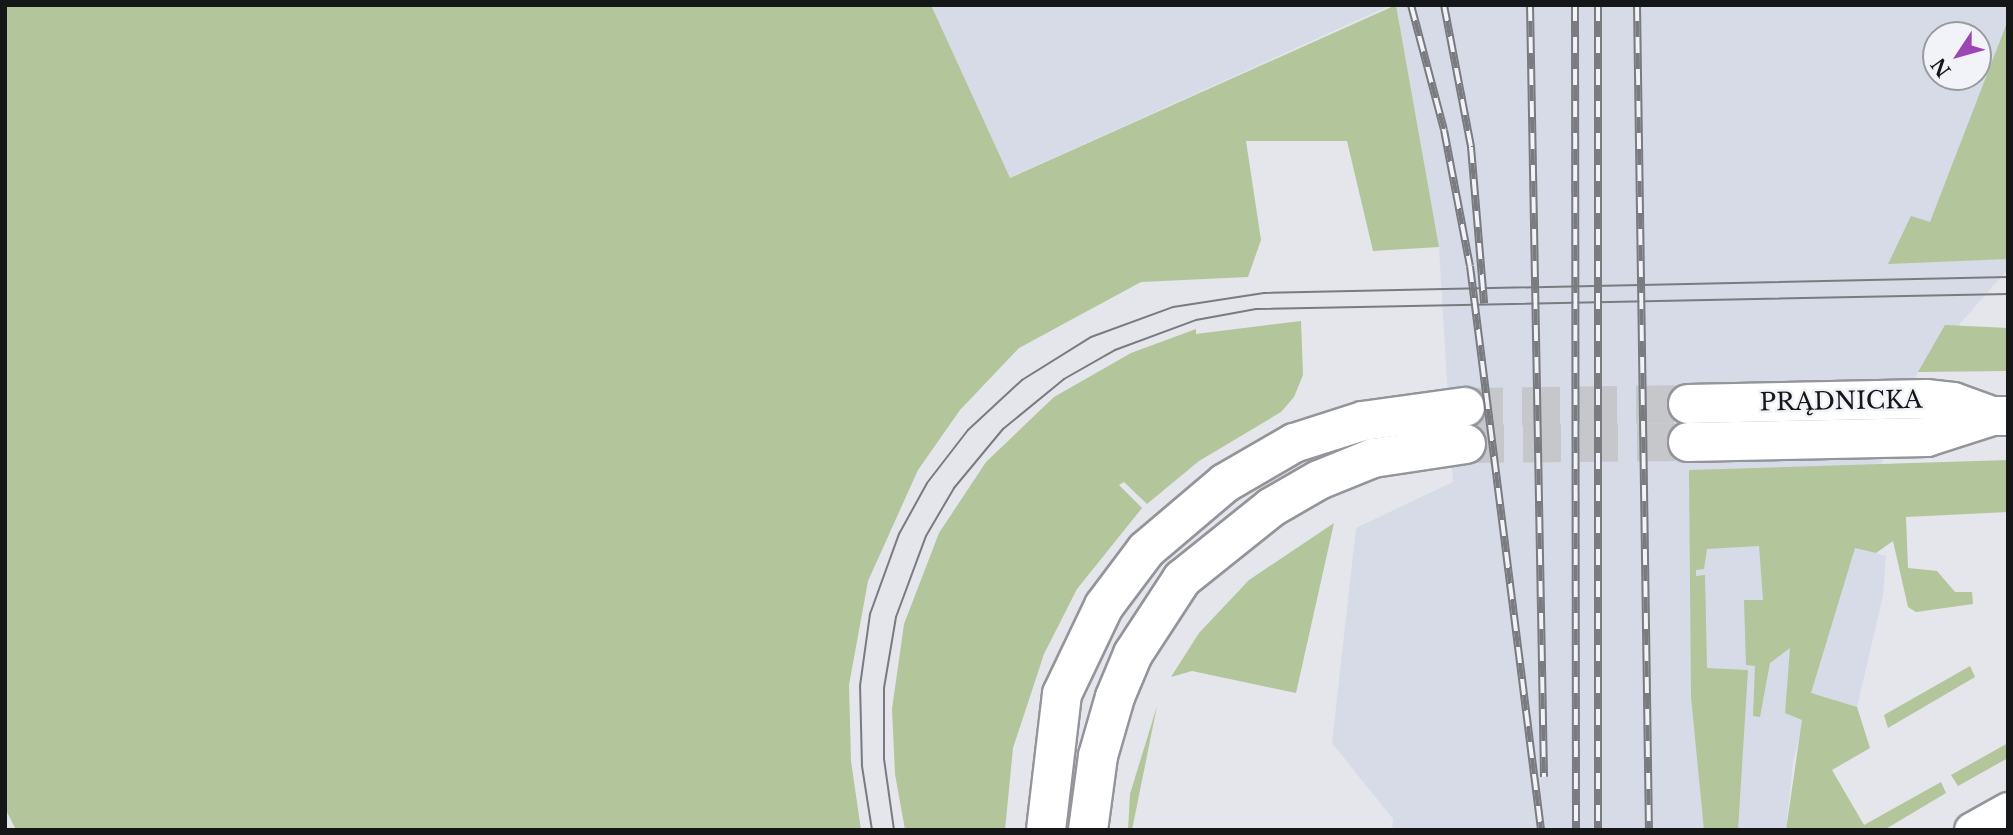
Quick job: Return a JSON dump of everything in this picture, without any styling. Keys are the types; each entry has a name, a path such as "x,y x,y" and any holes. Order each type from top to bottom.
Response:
{"street":[{"name":"PRĄDNICKA","path":"1688,404 1926,399 1953,402 2000,416"},
{"path":"1046,830 1062,694 1104,606 1146,550 1225,483 1294,443 1363,421 1465,407"},
{"name":"PRĄDNICKA","path":"1688,442 1927,437 2000,416"},
{"path":"1088,830 1097,757 1115,697 1133,654 1182,579 1272,507 1319,480 1373,458 1466,444"},
{"path":"1972,830 2008,810"}],"shaded area":[{"path":"931,5 1391,5 1009,178"},
{"path":"1396,5 2008,5 2008,269 1918,372 1884,456 1855,547 1886,556 1883,596 1857,707 1811,694 1793,762 1786,830 1392,830 1393,819 1332,743 1356,528 1453,482 1439,247"}],"green space":[{"path":"5,5 931,5 1010,178 1396,5 1439,247 1373,251 1347,141 1246,141 1261,240 1248,277 1141,282 1019,348 960,410 918,470 868,581 849,685 851,761 861,830 16,830 5,808"},
{"path":"2008,20 2008,259 1888,264 1911,216 1930,222 1981,91 1992,91 1992,61"},
{"path":"1301,321 1303,375 1294,397 1281,412 1199,461 1147,504 1124,482 1119,485 1142,508 1077,589 1044,654 1013,748 1005,830 905,830 895,774 892,709 904,624 939,533 986,462 1054,397 1131,353 1196,329 1196,334"},
{"path":"1945,325 2008,328 2008,371 1918,372"},
{"path":"2008,460 2008,512 1906,517 1908,568 1937,571 1955,592 1972,592 1973,604 1916,612 1908,607 1893,541 1876,553 1855,548 1811,693 1857,707 1870,748 1832,770 1864,825 1941,782 1946,793 1884,830 1786,830 1802,720 1785,713 1790,648 1770,663 1760,717 1753,716 1755,666 1746,665 1744,600 1763,600 1759,546 1707,549 1704,569 1696,570 1696,576 1705,575 1707,668 1748,670 1738,830 1704,830 1691,697 1689,470"},
{"path":"1334,523 1296,693 1192,671 1171,677 1199,633 1249,580"},
{"path":"1970,666 1975,677 1888,728 1884,715"},
{"path":"1157,706 1132,830 1128,830 1130,794"},
{"path":"2008,743 2008,758 1958,786 1951,775"}],"tunnel":[{"path":"1465,407 1688,404"},
{"path":"1466,444 1688,442"}],"tram line":[{"path":"872,830 862,766 860,686 870,614 899,534 927,483 968,430 1022,380 1091,337 1173,307 1264,293 2008,277"},
{"path":"894,830 884,759 884,688 896,617 926,536 954,488 1003,429 1064,379 1115,350 1196,320 1256,309 2008,294"}],"railway":[{"path":"1411,5 1444,130 1470,266 1541,830"},
{"path":"1444,5 1471,147 1484,303"},
{"path":"1530,5 1544,777"},
{"path":"1575,5 1576,830"},
{"path":"1598,5 1598,830"},
{"path":"1637,5 1649,830"}]}
